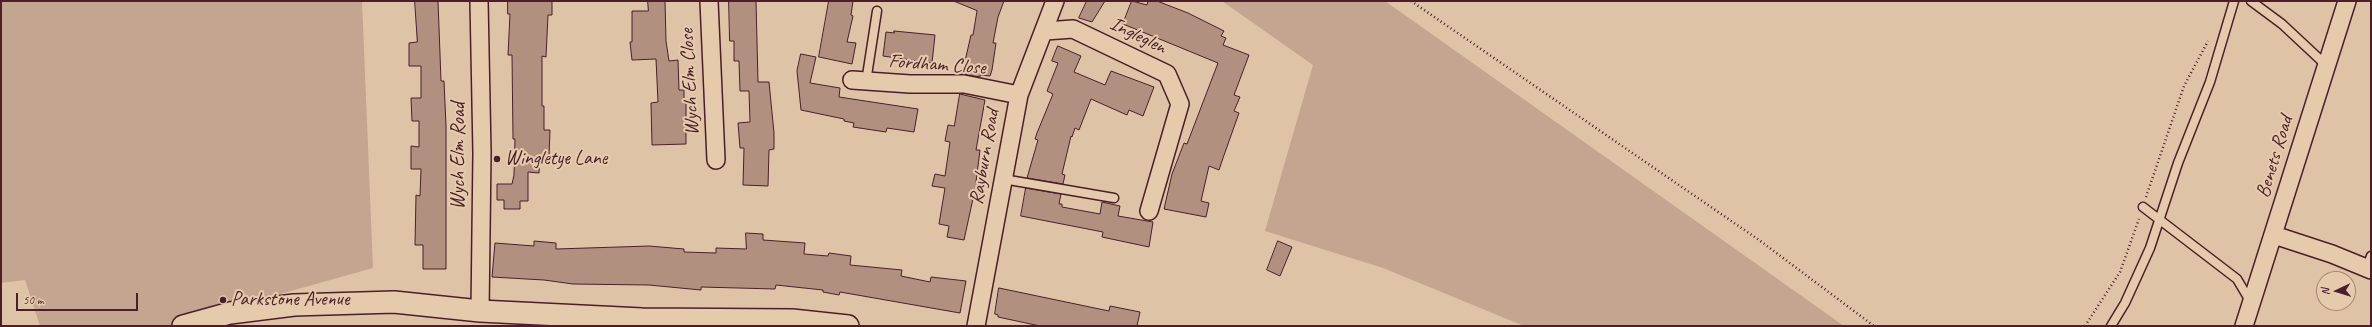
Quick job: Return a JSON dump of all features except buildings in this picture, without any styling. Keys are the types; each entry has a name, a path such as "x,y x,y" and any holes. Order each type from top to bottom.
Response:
{"street":[{"name":"Wych Elm Road","path":"479,1 482,153 480,318"},
{"name":"Wych Elm Close","path":"708,1 716,160"},
{"name":"Rayburn Road","path":"976,326 1018,95 1055,1"},
{"name":"Benets Road","path":"2244,326 2347,1"},
{"name":"Ingleglen","path":"1044,31 1073,29 1167,74 1180,104 1149,211"},
{"name":"Fordham Close","path":"859,81 964,84 1018,95"},
{"path":"2274,235 2370,265"},
{"path":"183,326 231,319 294,305 394,302 480,318 792,320 848,326"}],"lane":[{"path":"2111,326 2125,303 2150,248 2178,163 2210,82 2234,1"},
{"path":"2251,1 2282,24 2327,66"},
{"path":"859,81 877,11"},
{"path":"1003,178 1114,198"},
{"path":"2143,207 2237,279 2252,304"}],"path":[{"path":"1411,1 1759,240 1874,326"},
{"path":"2085,326 2120,272 2184,86 2209,39"}],"shaded area":[{"path":"1,1 362,1 373,268 166,326 40,326 25,280 1,283"},
{"path":"1222,1 1385,1 1844,326 1524,326 1383,268 1265,231 1313,65"}],"place":[{"name":"Wingletye Lane","path":"497,159"},
{"name":"Parkstone Avenue","path":"223,300"}]}
